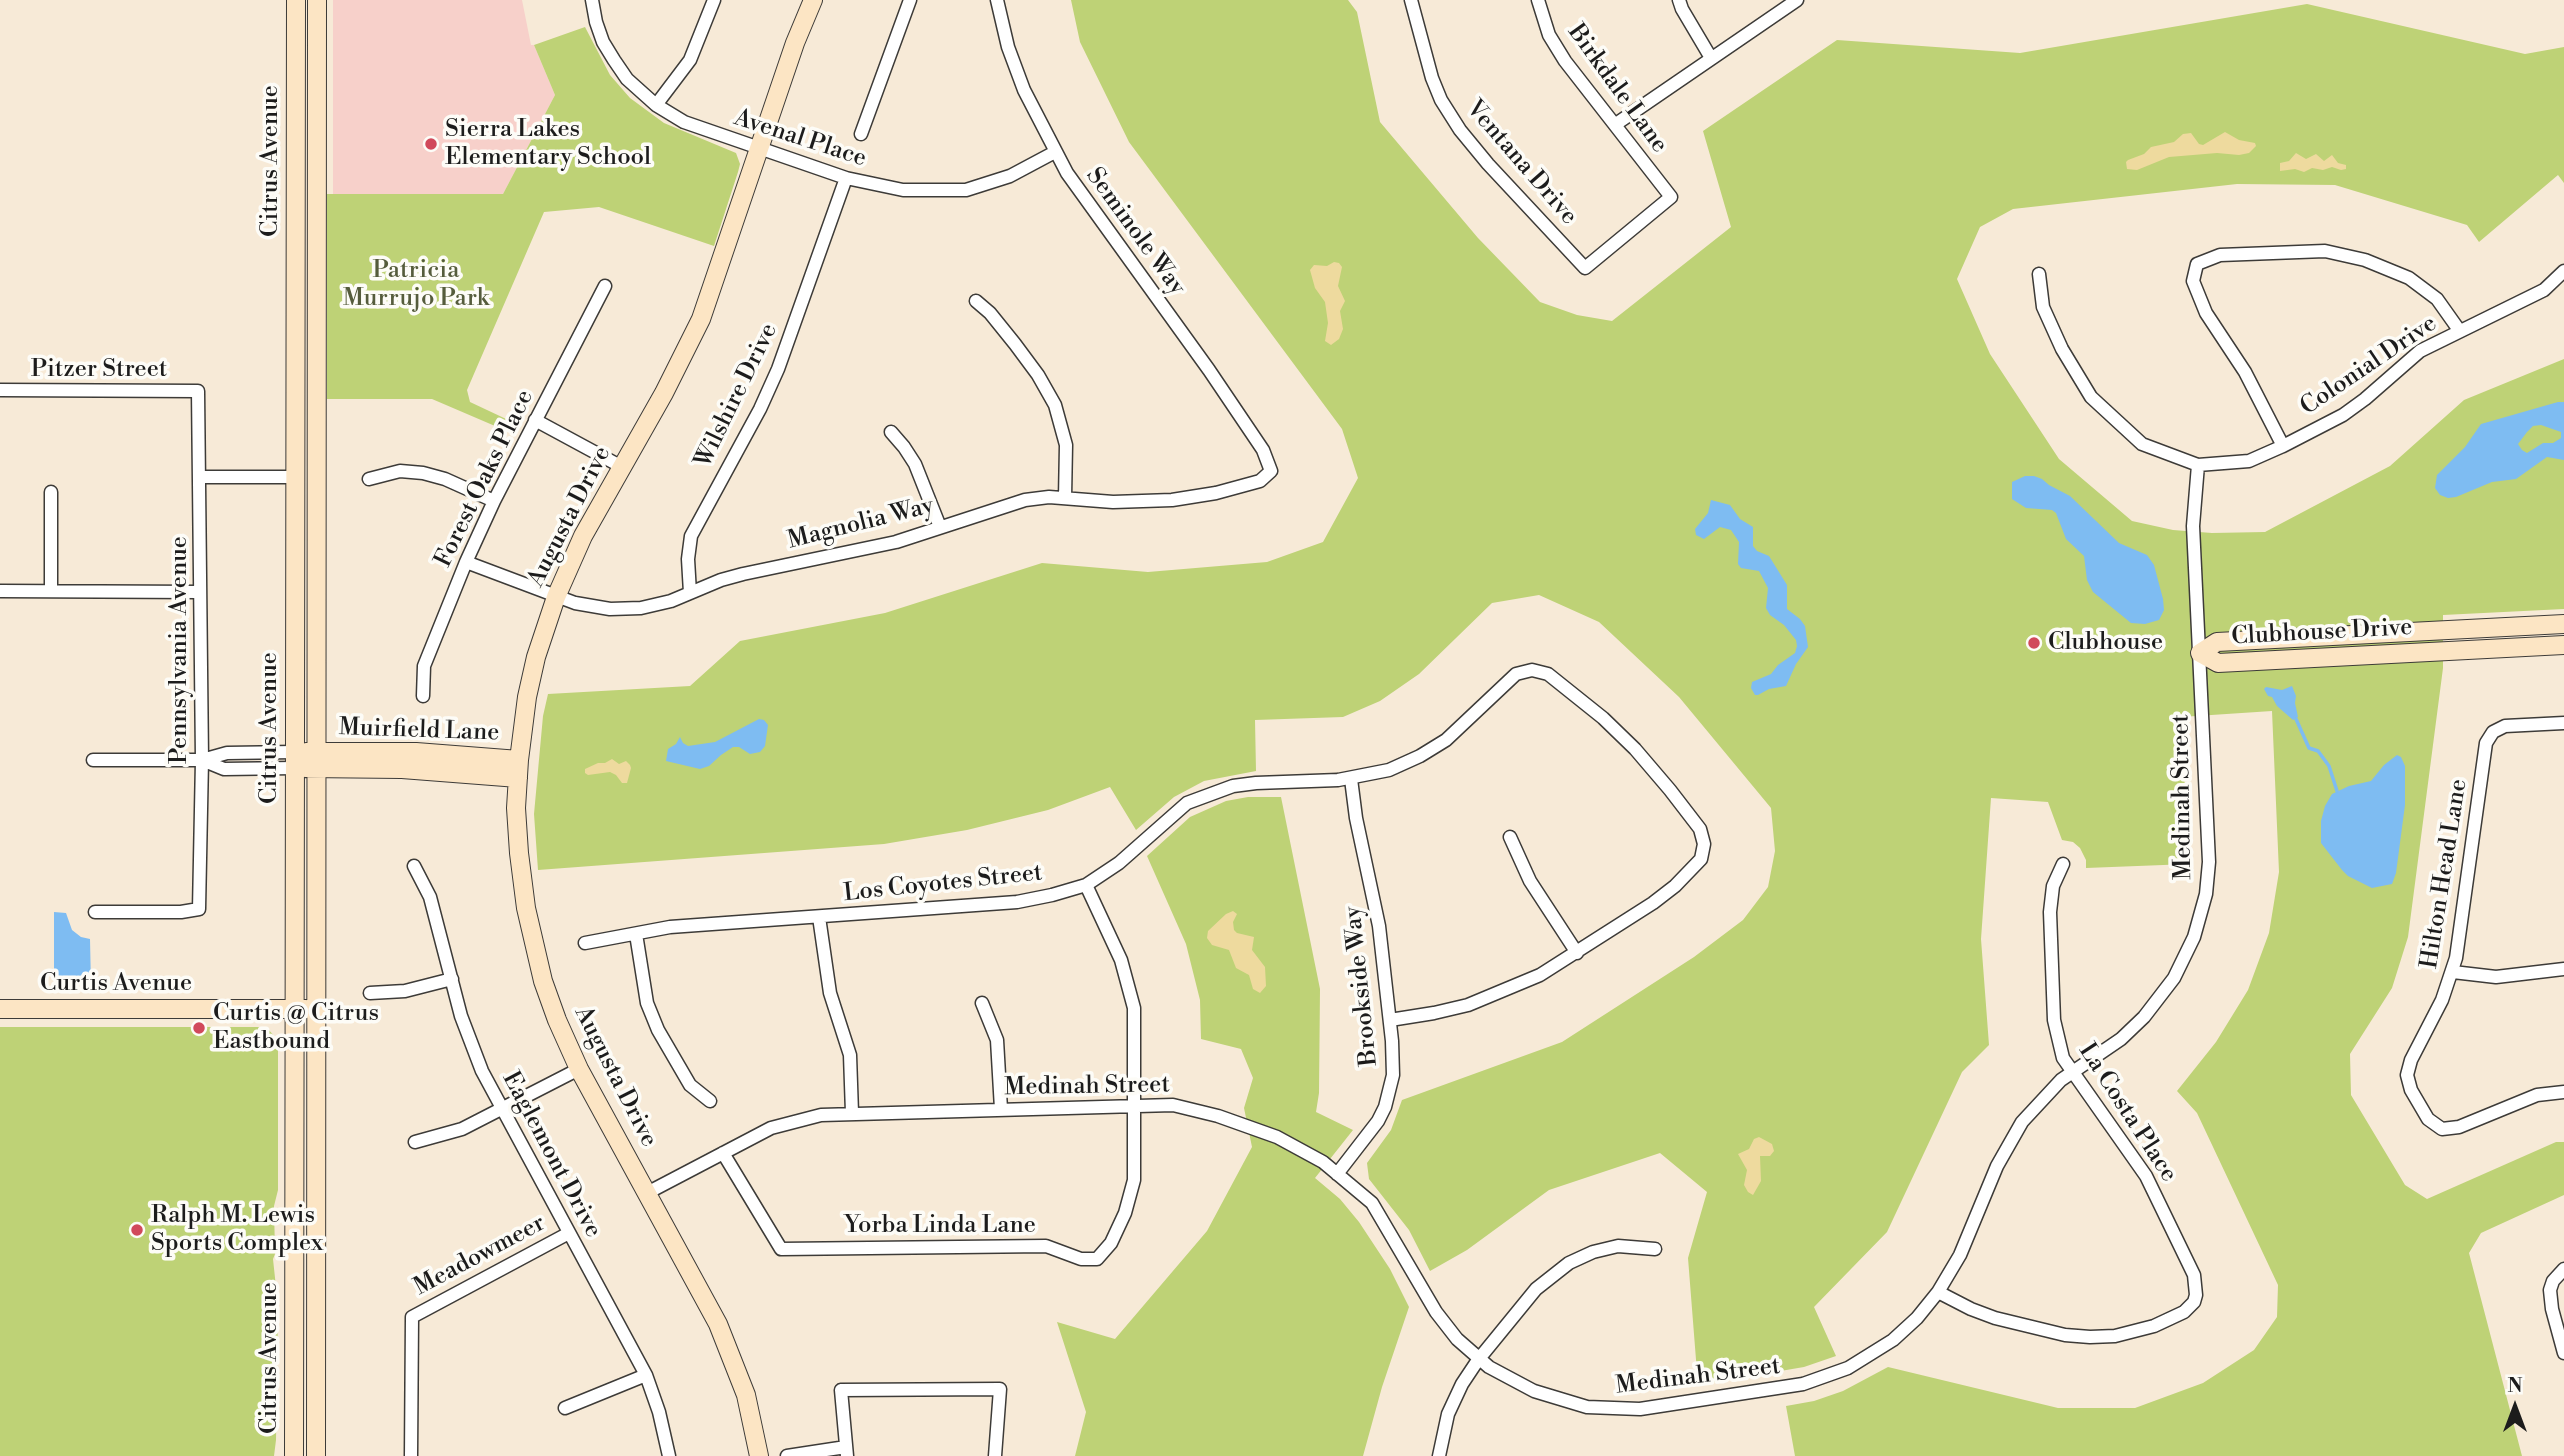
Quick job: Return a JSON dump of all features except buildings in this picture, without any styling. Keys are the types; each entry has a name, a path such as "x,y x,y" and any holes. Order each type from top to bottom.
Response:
{"main road":[{"name":"Citrus Avenue","path":"294,1456 296,0"},
{"name":"Citrus Avenue","path":"316,1456 317,0"},
{"name":"Augusta Drive","path":"759,1456 746,1395 729,1349 696,1280 579,1069 557,1020 533,943 520,862 516,808 518,769 530,684 555,597 583,536 683,358 701,319 795,43 813,0"},
{"name":"Clubhouse Drive","path":"2564,624 2217,642 2200,653 2218,663 2564,645"},
{"name":"Muirfield Lane","path":"294,760 416,752 518,769"},
{"name":"Curtis Avenue","path":"0,1009 316,1009"}],"street":[{"name":"Avenal Place","path":"592,0 603,42 616,64 627,79 656,105 684,122 846,178 903,190 966,190 1010,176 1055,152"},
{"path":"656,105 690,60 714,0"},
{"path":"861,134 910,0"},
{"name":"Seminole Way","path":"997,0 1014,64 1055,152 1095,214 1216,380 1263,450 1271,471"},
{"name":"Ventana Drive","path":"1411,0 1432,78 1441,100 1460,130 1585,268 1671,197"},
{"name":"Birkdale Lane","path":"1538,0 1549,35 1565,61 1671,197"},
{"path":"1679,0 1712,58"},
{"path":"1616,124 1797,0"},
{"name":"Wilshire Drive","path":"690,593 688,559 691,536 778,369 846,178"},
{"path":"2283,446 2245,372 2206,313 2193,281 2197,264 2220,255 2325,251 2365,260 2409,278 2437,299 2459,330"},
{"name":"Colonial Drive","path":"2039,274 2043,307 2062,349 2091,397 2142,444 2198,465 2249,461 2283,446 2354,408 2420,351 2544,290 2564,271"},
{"name":"Forest Oaks Place","path":"423,696 424,666 466,562 494,501 605,286"},
{"path":"976,301 990,313 1015,344 1038,375 1055,405 1066,445 1065,498"},
{"name":"Pitzer Street","path":"0,390 198,391"},
{"name":"Pennsylvania Avenue","path":"95,912 181,912 199,909 202,760 198,391"},
{"path":"535,420 622,467"},
{"path":"891,432 915,464 940,527"},
{"name":"Medinah Street","path":"648,1193 771,1128 821,1115 1173,1105 1218,1115 1277,1137 1337,1174 1372,1203 1436,1312 1457,1339 1478,1360 1518,1384 1569,1403 1622,1410 1674,1405 1803,1384 1838,1373 1866,1359 1893,1340 1917,1318 1938,1292 1960,1255 1997,1166 2013,1135 2041,1098 2071,1072 2115,1043 2144,1017 2178,971 2188,952 2206,894 2209,862 2193,526 2198,465"},
{"path":"369,479 400,471 423,473 445,479 494,501"},
{"name":"Magnolia Way","path":"466,562 555,597 598,608 626,609 671,601 732,577 873,548 1039,497 1130,502 1194,497 1260,481 1271,471"},
{"path":"199,477 295,477"},
{"path":"51,492 51,591"},
{"path":"0,591 200,592"},
{"name":"Los Coyotes Street","path":"585,943 670,927 1017,902 1052,895 1086,885 1119,863 1187,803 1210,793 1256,783 1351,779 1396,767 1434,748 1470,719 1511,678 1523,671 1532,670 1554,678 1620,734 1697,823 1704,844 1697,865 1675,886 1577,953"},
{"name":"Hilton Head Lane","path":"2564,723 2512,725 2493,732 2485,750 2461,932 2453,972 2435,1015 2411,1060 2407,1075 2411,1090 2428,1119 2442,1129 2459,1127 2537,1095 2564,1092"},
{"path":"93,760 202,760 227,753 294,760"},
{"name":"Brookside Way","path":"1337,1174 1371,1133 1385,1107 1393,1075 1390,1020 1376,909 1357,827 1351,779"},
{"path":"1390,1020 1477,1002 1541,975 1577,953 1530,881 1510,836"},
{"name":"La Costa Place","path":"1938,1292 1995,1318 2065,1335 2090,1337 2115,1336 2154,1326 2184,1312 2196,1296 2194,1275 2146,1176 2063,1058 2056,1034 2051,981 2050,899 2063,864"},
{"name":"Eaglemont Drive","path":"414,866 430,897 467,1033 501,1110 646,1375 659,1412 669,1456"},
{"path":"1086,885 1129,983 1134,1008 1133,1105"},
{"path":"819,917 830,993 850,1055 852,1113"},
{"path":"636,934 647,1003 658,1030 690,1085 710,1101"},
{"path":"2453,972 2496,977 2564,970"},
{"path":"370,993 405,991 452,979"},
{"path":"982,1003 997,1040 1001,1109"},
{"path":"415,1142 462,1129 579,1069"},
{"name":"Yorba Linda Lane","path":"723,1153 781,1249 1046,1246 1081,1259 1097,1259 1111,1242 1125,1213 1134,1180 1133,1105"},
{"name":"Meadowmeer","path":"411,1456 412,1317 569,1233"},
{"path":"1439,1456 1452,1403 1462,1384 1478,1360 1536,1289 1569,1263 1605,1248 1631,1246 1655,1249"},
{"path":"2564,1269 2553,1281 2550,1290 2552,1309 2564,1353"},
{"path":"565,1408 646,1375"},
{"path":"787,1456 847,1451 841,1390 1000,1389 995,1456"}],"shaded area":[{"name":"Sierra Lakes Elementary School","path":"333,0 522,0 531,45 534,45 555,95 503,194 333,194"}],"green space":[{"path":"1071,0 1348,0 1357,12 1380,122 1478,238 1540,302 1577,315 1612,321 1731,227 1703,131 1837,40 2020,53 2307,4 2525,54 2564,47 2564,183 2558,175 2479,242 2467,225 2335,185 2237,184 2013,209 1980,227 1957,279 1990,354 2059,459 2132,521 2173,530 2212,533 2265,532 2390,466 2464,400 2564,359 2564,609 2443,615 2443,668 2408,937 2392,988 2350,1054 2351,1095 2405,1185 2427,1199 2556,1142 2564,1142 2564,1195 2481,1233 2469,1253 2522,1456 1795,1456 1786,1406 1814,1401 1843,1391 1888,1367 2058,1408 2135,1408 2203,1383 2254,1350 2277,1317 2278,1285 2197,1113 2177,1091 2216,1042 2248,990 2269,933 2279,872 2272,711 2181,717 2189,864 2086,868 2086,860 2080,848 2073,842 2062,840 2048,802 1991,798 1981,939 1989,1045 1962,1072 1887,1232 1814,1307 1836,1356 1804,1367 1698,1385 1688,1258 1707,1192 1660,1153 1549,1190 1467,1250 1430,1271 1409,1230 1369,1179 1367,1163 1391,1130 1402,1100 1562,1042 1694,957 1743,920 1768,887 1775,851 1771,808 1679,697 1599,622 1539,595 1492,603 1419,674 1380,701 1343,717 1255,720 1256,771 1204,781 1174,797 1136,830 1110,787 1048,810 967,830 884,844 538,870 534,814 543,716 548,694 690,686 740,641 885,613 1042,563 1148,572 1267,562 1323,542 1358,478 1342,429 1129,142 1080,42"},
{"name":"Patricia Murrujo Park","path":"585,27 610,75 630,98 664,123 736,153 740,164 714,246 599,207 544,212 467,390 470,402 521,426 516,435 432,399 327,399 327,194 503,194 555,95 534,45"},
{"path":"1248,797 1281,797 1320,989 1319,1093 1316,1112 1353,1130 1315,1178 1340,1199 1359,1222 1390,1269 1409,1307 1382,1387 1363,1456 1075,1456 1086,1412 1057,1322 1115,1339 1207,1231 1252,1147 1244,1108 1253,1078 1241,1049 1201,1039 1200,1000 1186,944 1147,856 1190,817 1226,801"},
{"name":"Ralph M. Lewis Sports Complex","path":"0,1027 266,1027 278,1040 278,1190 274,1206 273,1259 278,1306 274,1456 0,1456"}],"sand":[{"path":"2225,132 2239,140 2255,143 2256,146 2249,153 2239,155 2217,153 2169,157 2137,170 2127,169 2128,160 2144,154 2151,147 2174,142 2183,134 2191,133 2199,144 2203,145"},
{"path":"2296,153 2306,159 2316,154 2324,161 2332,155 2338,163 2346,165 2346,169 2332,167 2323,170 2312,168 2304,172 2295,169 2280,171 2280,163 2289,161"},
{"path":"1334,262 1342,267 1338,286 1345,301 1340,311 1343,329 1339,339 1331,345 1325,341 1328,323 1325,302 1315,288 1310,270 1314,265 1327,266"},
{"path":"612,759 619,764 626,761 630,765 627,783 622,783 610,772 588,775 585,773 585,769"},
{"path":"1233,911 1237,914 1233,922 1234,930 1254,937 1252,950 1265,967 1266,986 1260,993 1253,989 1249,975 1236,968 1229,950 1212,945 1207,938 1208,931"},
{"path":"1759,1137 1772,1144 1774,1151 1770,1156 1760,1156 1761,1181 1753,1195 1744,1185 1747,1170 1738,1154 1749,1149 1754,1139"}],"water":[{"path":"2564,402 2564,460 2547,457 2516,479 2492,482 2456,497 2440,495 2435,488 2437,475 2465,447 2481,424","holes":["2541,425 2561,432 2561,438 2553,443 2543,443 2527,453 2518,444 2533,426"]},
{"path":"2025,476 2042,479 2070,496 2119,543 2147,555 2154,565 2163,599 2164,610 2159,620 2145,624 2131,623 2093,592 2087,580 2084,556 2066,539 2056,513 2052,510 2026,508 2012,499 2012,482"},
{"path":"1711,500 1730,505 1740,519 1753,527 1753,546 1757,551 1769,556 1787,585 1787,609 1805,626 1808,647 1786,686 1769,689 1758,695 1755,695 1751,688 1752,682 1771,674 1778,665 1795,653 1796,640 1766,608 1768,588 1759,571 1741,568 1738,564 1739,542 1731,530 1720,527 1704,539 1696,535 1695,529 1708,513"},
{"path":"2292,686 2298,717 2293,720 2277,706 2264,689 2266,687 2282,690"},
{"path":"759,719 768,725 765,746 760,752 750,754 739,747 733,747 709,766 700,769 666,761 668,749 676,744 680,737 688,746 715,742"},
{"path":"2397,755 2405,766 2405,805 2396,873 2392,884 2372,888 2348,876 2321,843 2321,821 2332,794 2349,786 2371,781 2384,765"},
{"path":"54,912 66,913 72,930 81,937 90,939 91,985 54,985"}],"waterway":[{"path":"2296,719 2309,748 2318,751 2329,766 2337,791"}],"place":[{"name":"Sierra Lakes Elementary School","path":"431,144"},
{"name":"Clubhouse","path":"2034,643"},
{"name":"Curtis @ Citrus Eastbound","path":"199,1028"},
{"name":"Ralph M. Lewis Sports Complex","path":"137,1230"}]}
